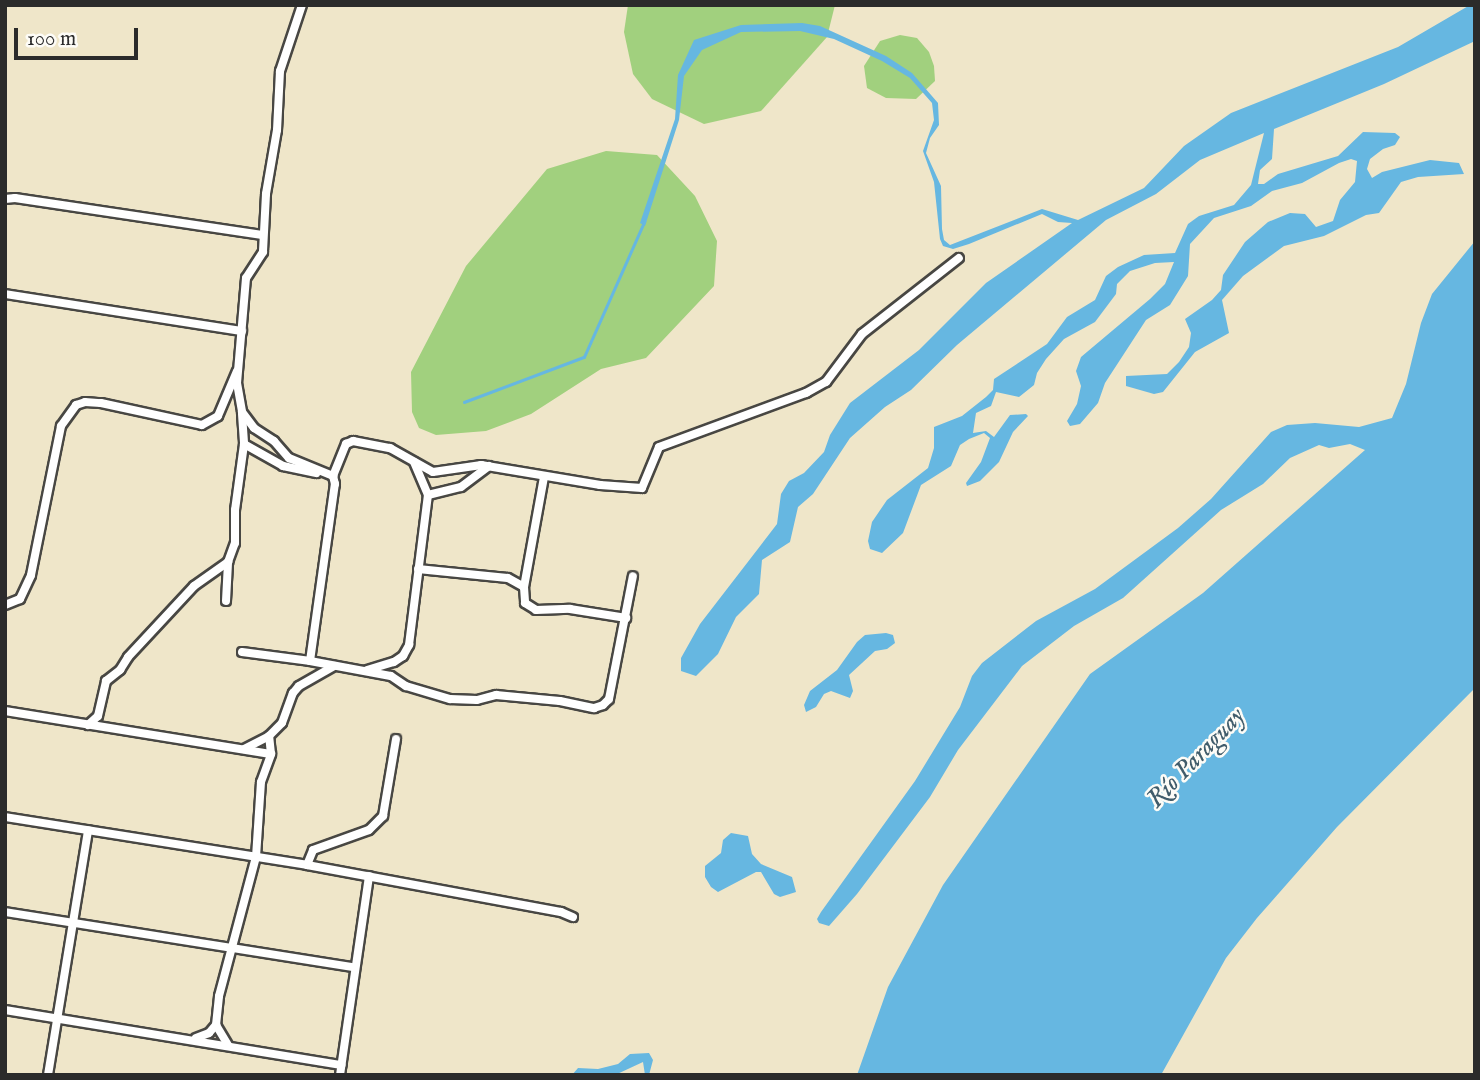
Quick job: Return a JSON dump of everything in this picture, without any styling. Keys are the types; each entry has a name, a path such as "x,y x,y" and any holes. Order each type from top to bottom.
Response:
{"street":[{"path":"226,601 228,562 235,542 235,510 244,444 238,369 246,278 263,252 262,235 272,145 277,130 280,71 302,5"},
{"path":"5,199 262,235"},
{"path":"310,661 335,484 333,476 342,450 353,441 390,448 433,472 489,466 544,477 642,488 659,447 806,393 826,382 862,334 959,258"},
{"path":"5,294 242,331"},
{"path":"5,604 20,599 31,575 61,426 76,405 85,401 101,402 202,425 218,416 238,369"},
{"path":"242,412 254,428 269,437 289,458 333,476"},
{"path":"244,444 283,466 333,476"},
{"path":"357,671 386,666 403,656 409,645 428,495 413,461"},
{"path":"428,495 461,487 489,466"},
{"path":"544,477 524,587 526,603 531,609 570,609 626,618"},
{"path":"88,725 98,716 106,681 120,670 128,657 194,586 228,562"},
{"path":"418,569 508,578 524,587"},
{"path":"242,652 391,676 406,685 450,699 463,701 496,695 560,701 594,708 609,699 633,576"},
{"path":"242,749 269,736 282,723 293,693 299,686 334,666"},
{"path":"5,712 271,754"},
{"path":"192,1040 209,1033 216,1025 231,948 256,857 261,782 271,754 269,736"},
{"path":"307,865 313,850 369,830 383,816 396,738"},
{"path":"5,817 307,865 561,912 573,917"},
{"path":"48,1075 55,1017 88,830"},
{"path":"5,1010 228,1045 341,1070 369,876"},
{"path":"5,912 354,968"},
{"path":"216,1025 228,1045"}],"green space":[{"path":"628,5 835,5 827,37 761,111 704,124 652,99 633,74 624,32"},
{"path":"900,35 917,38 929,52 934,66 935,81 916,99 886,98 867,88 864,66 880,41"},
{"path":"606,151 657,155 695,196 717,241 714,286 646,358 601,369 531,414 486,431 436,435 419,428 412,412 411,372 466,266 547,169"}],"water":[{"path":"1470,5 1475,5 1475,41 1384,84 1274,129 1272,159 1260,170 1258,184 1264,184 1278,174 1338,156 1363,132 1395,133 1400,137 1395,145 1383,149 1370,159 1367,169 1372,178 1382,172 1430,160 1459,163 1464,174 1418,177 1401,182 1379,213 1366,215 1324,236 1284,246 1243,276 1222,300 1229,333 1195,352 1163,392 1154,394 1126,386 1126,376 1167,374 1179,362 1189,347 1191,333 1185,319 1212,300 1221,290 1223,275 1245,242 1268,222 1290,213 1305,214 1316,227 1333,221 1340,200 1355,182 1357,161 1351,159 1339,163 1302,183 1272,191 1251,206 1214,218 1190,244 1188,276 1170,305 1146,320 1105,383 1098,403 1080,424 1070,426 1067,421 1077,404 1081,386 1076,371 1081,357 1165,284 1174,262 1155,263 1130,271 1117,284 1116,294 1095,322 1064,339 1046,359 1037,373 1034,385 1019,397 996,392 991,406 976,413 973,433 986,431 994,437 1010,415 1028,416 1013,432 999,462 980,481 967,486 966,483 981,462 990,438 984,433 960,445 951,466 921,485 903,533 882,553 870,549 868,541 872,522 887,500 928,468 934,448 934,427 962,416 993,390 994,379 1047,344 1067,317 1095,300 1106,276 1118,267 1144,255 1175,253 1188,224 1199,216 1234,205 1251,185 1264,133 1200,160 1156,194 1106,220 957,345 911,390 885,407 850,438 813,494 798,507 790,542 762,560 759,594 736,617 718,654 696,676 681,671 681,658 700,624 777,524 781,494 789,481 804,473 824,452 830,435 850,403 919,350 986,283 1072,223 1058,222 1042,214 969,244 953,249 943,246 934,182 923,151 934,120 932,103 910,78 882,61 834,39 800,31 741,32 702,50 684,76 679,120 645,226 640,223 675,119 678,75 694,40 741,25 802,23 820,26 886,56 912,73 938,103 939,125 930,138 926,153 941,186 942,229 944,240 950,245 1042,209 1078,220 1144,188 1184,146 1231,113 1398,47"},
{"name":"Río Paraguay","path":"1475,241 1475,688 1337,827 1257,918 1226,958 1161,1075 857,1075 888,987 943,885 1090,674 1203,593 1365,450 1350,444 1329,448 1319,445 1290,458 1263,484 1221,510 1123,598 1074,626 1022,666 958,750 930,797 857,894 829,926 819,923 817,919 821,912 915,781 960,707 972,676 982,663 1036,621 1095,589 1178,528 1211,499 1271,432 1287,425 1315,423 1359,427 1392,418 1406,384 1421,323 1432,294"},
{"path":"865,635 893,635 895,643 887,649 875,651 849,675 853,691 850,698 831,691 824,694 816,707 806,712 804,705 810,691 837,670 857,642"},
{"path":"731,833 748,836 752,854 761,864 792,877 796,892 780,897 774,894 761,872 756,872 718,892 711,887 705,877 705,866 721,853 723,840"},
{"path":"649,1053 653,1060 649,1075 645,1075 643,1062 615,1075 572,1075 578,1068 598,1069 618,1064 630,1054"}],"waterway":[{"path":"464,402 584,357 644,222"}]}
